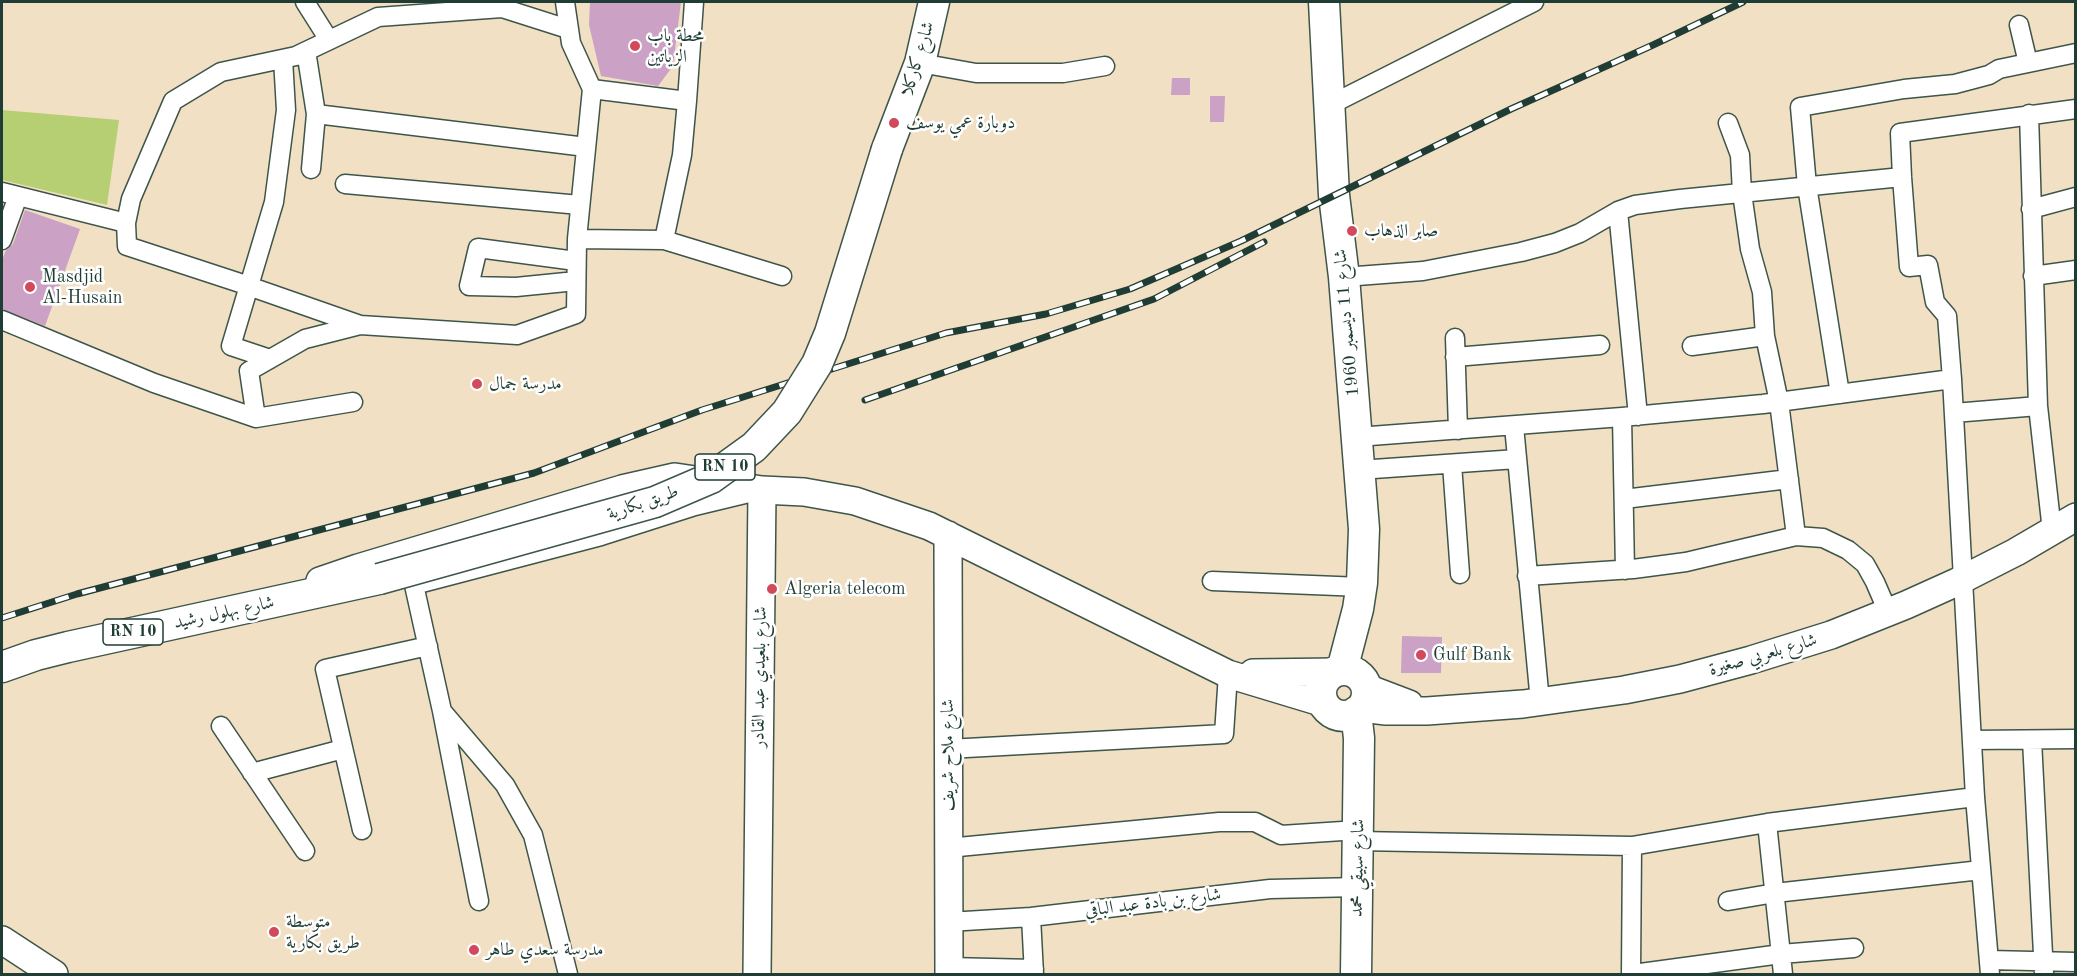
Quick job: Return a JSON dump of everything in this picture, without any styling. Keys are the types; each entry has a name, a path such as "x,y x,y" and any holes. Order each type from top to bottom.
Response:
{"main road":[{"name":"شارع كاركلا","path":"887,149 920,63 934,2"},
{"name":"شارع 11 ديسمبر 1960","path":"1324,2 1334,195 1344,277 1364,529 1360,598 1347,693"},
{"name":"طريق بكارية","path":"379,579 655,502 711,478 754,447 787,412 817,364 830,333 887,149"},
{"path":"267,603 308,585 358,568 622,489 675,477 762,490 804,492 855,501 929,526 1228,674 1347,693"},
{"name":"شارع بلعيدي عبد القادر","path":"757,975 762,490"},
{"name":"شارع بلعربي صغيرة","path":"1347,693 1386,711 1475,709 1624,690 1680,679 1831,635 1888,612 1964,579 2076,517"},
{"name":"شارع ملاح شريف","path":"948,535 949,971"},
{"name":"شارع بهلول رشيد","path":"2,668 36,655 68,647 379,579"},
{"name":"شارع سبيقي محمد","path":"1347,693 1359,762 1356,975"},
{"path":"6,949 54,975"}],"street":[{"path":"305,2 329,40"},
{"path":"565,2 571,43 592,90 577,239 576,314 517,335 360,325 127,246 126,223 131,199 172,101 221,72 283,59 306,51 378,17 455,6 504,5 568,29"},
{"path":"664,240 682,155 694,2"},
{"path":"1330,105 1534,2"},
{"path":"2019,25 2028,63"},
{"path":"306,51 316,114 311,169"},
{"path":"1839,394 1807,186 1800,107 1956,84 1989,75 1999,69 2076,54"},
{"path":"270,359 231,346 274,202 286,110 283,59"},
{"path":"920,63 976,73 1063,73 1105,66"},
{"path":"592,90 687,101"},
{"path":"2076,108 1900,133 1910,267 1928,265 1935,302 1947,316 1975,797 1989,967 2043,968 2076,962"},
{"path":"316,114 586,147"},
{"path":"2029,114 2038,406 2052,531"},
{"path":"1728,123 1740,155 1742,193 1750,249 1762,292 1765,336 1779,402 1796,536"},
{"path":"1344,277 1423,271 1521,252 1555,243 1580,233 1617,211 1635,206 1669,200 1902,177"},
{"path":"345,184 580,205"},
{"path":"2,240 10,194 126,223"},
{"path":"2031,209 2076,197"},
{"path":"1617,211 1630,417 1624,499 1625,570"},
{"path":"577,239 664,240 782,276"},
{"path":"576,261 478,248 469,286 516,288 576,281"},
{"path":"2033,276 2076,270"},
{"path":"2,322 154,382 256,418 353,402"},
{"path":"256,418 249,371 305,339 360,325"},
{"path":"1692,346 1765,336"},
{"path":"1455,338 1458,430"},
{"path":"1455,357 1600,345"},
{"path":"1357,437 1630,417 1779,402 1952,379"},
{"path":"1954,413 2038,406"},
{"path":"1514,426 1540,702"},
{"path":"1359,470 1517,459"},
{"path":"1452,464 1460,574"},
{"path":"1624,499 1789,479"},
{"path":"479,901 442,711 414,585 601,536 695,506 762,490"},
{"path":"1527,576 1625,570 1686,562 1796,536 1823,538 1848,550 1864,564 1888,612"},
{"path":"1212,581 1360,598"},
{"path":"362,830 325,669 428,646"},
{"path":"948,748 1224,734 1228,674"},
{"path":"442,711 505,784 533,835 568,975"},
{"path":"221,726 305,851"},
{"path":"1972,740 2076,739"},
{"path":"2032,740 2043,968"},
{"path":"252,773 343,749"},
{"path":"948,848 1219,822 1255,822 1281,835 1358,835 1632,846 1767,824 1975,797"},
{"path":"1767,824 1783,975"},
{"path":"1632,846 1632,975 1781,954 1854,948"},
{"path":"1728,902 1774,893 1981,870"},
{"name":"شارع بن بادة عبد الباقي","path":"948,922 1031,917 1270,889 1358,887"},
{"path":"949,971 1034,972 1031,917"}],"green space":[{"path":"2,110 119,120 107,205 2,180"}],"building":[{"name":"محطة باب الزياتين","path":"590,2 681,2 673,66 658,86 601,76 589,25"},
{"path":"1172,78 1190,78 1190,95 1171,95"},
{"path":"1210,96 1225,96 1224,122 1210,122"},
{"name":"Masdjid Al-Husain","path":"25,210 80,229 45,326 2,309 2,260 6,250 13,244"},
{"name":"Gulf Bank","path":"1402,636 1442,637 1441,673 1401,673"}],"railway":[{"path":"2,618 77,594 534,473 702,410 946,333 1046,314 1130,289 1241,241 1511,109 1743,2"},
{"path":"865,400 1154,299 1264,242"}],"place":[{"name":"محطة باب الزياتين","path":"635,46"},
{"name":"دوبارة عمي يوسف","path":"894,123"},
{"name":"صابر الذهاب","path":"1352,231"},
{"name":"Masdjid Al-Husain","path":"30,287"},
{"name":"مدرسة جمال","path":"477,384"},
{"name":"Algeria telecom","path":"772,589"},
{"name":"Gulf Bank","path":"1421,655"},
{"name":"متوسطة طريق بكارية","path":"274,932"},
{"name":"مدرسة سعدي طاهر","path":"474,950"}]}
